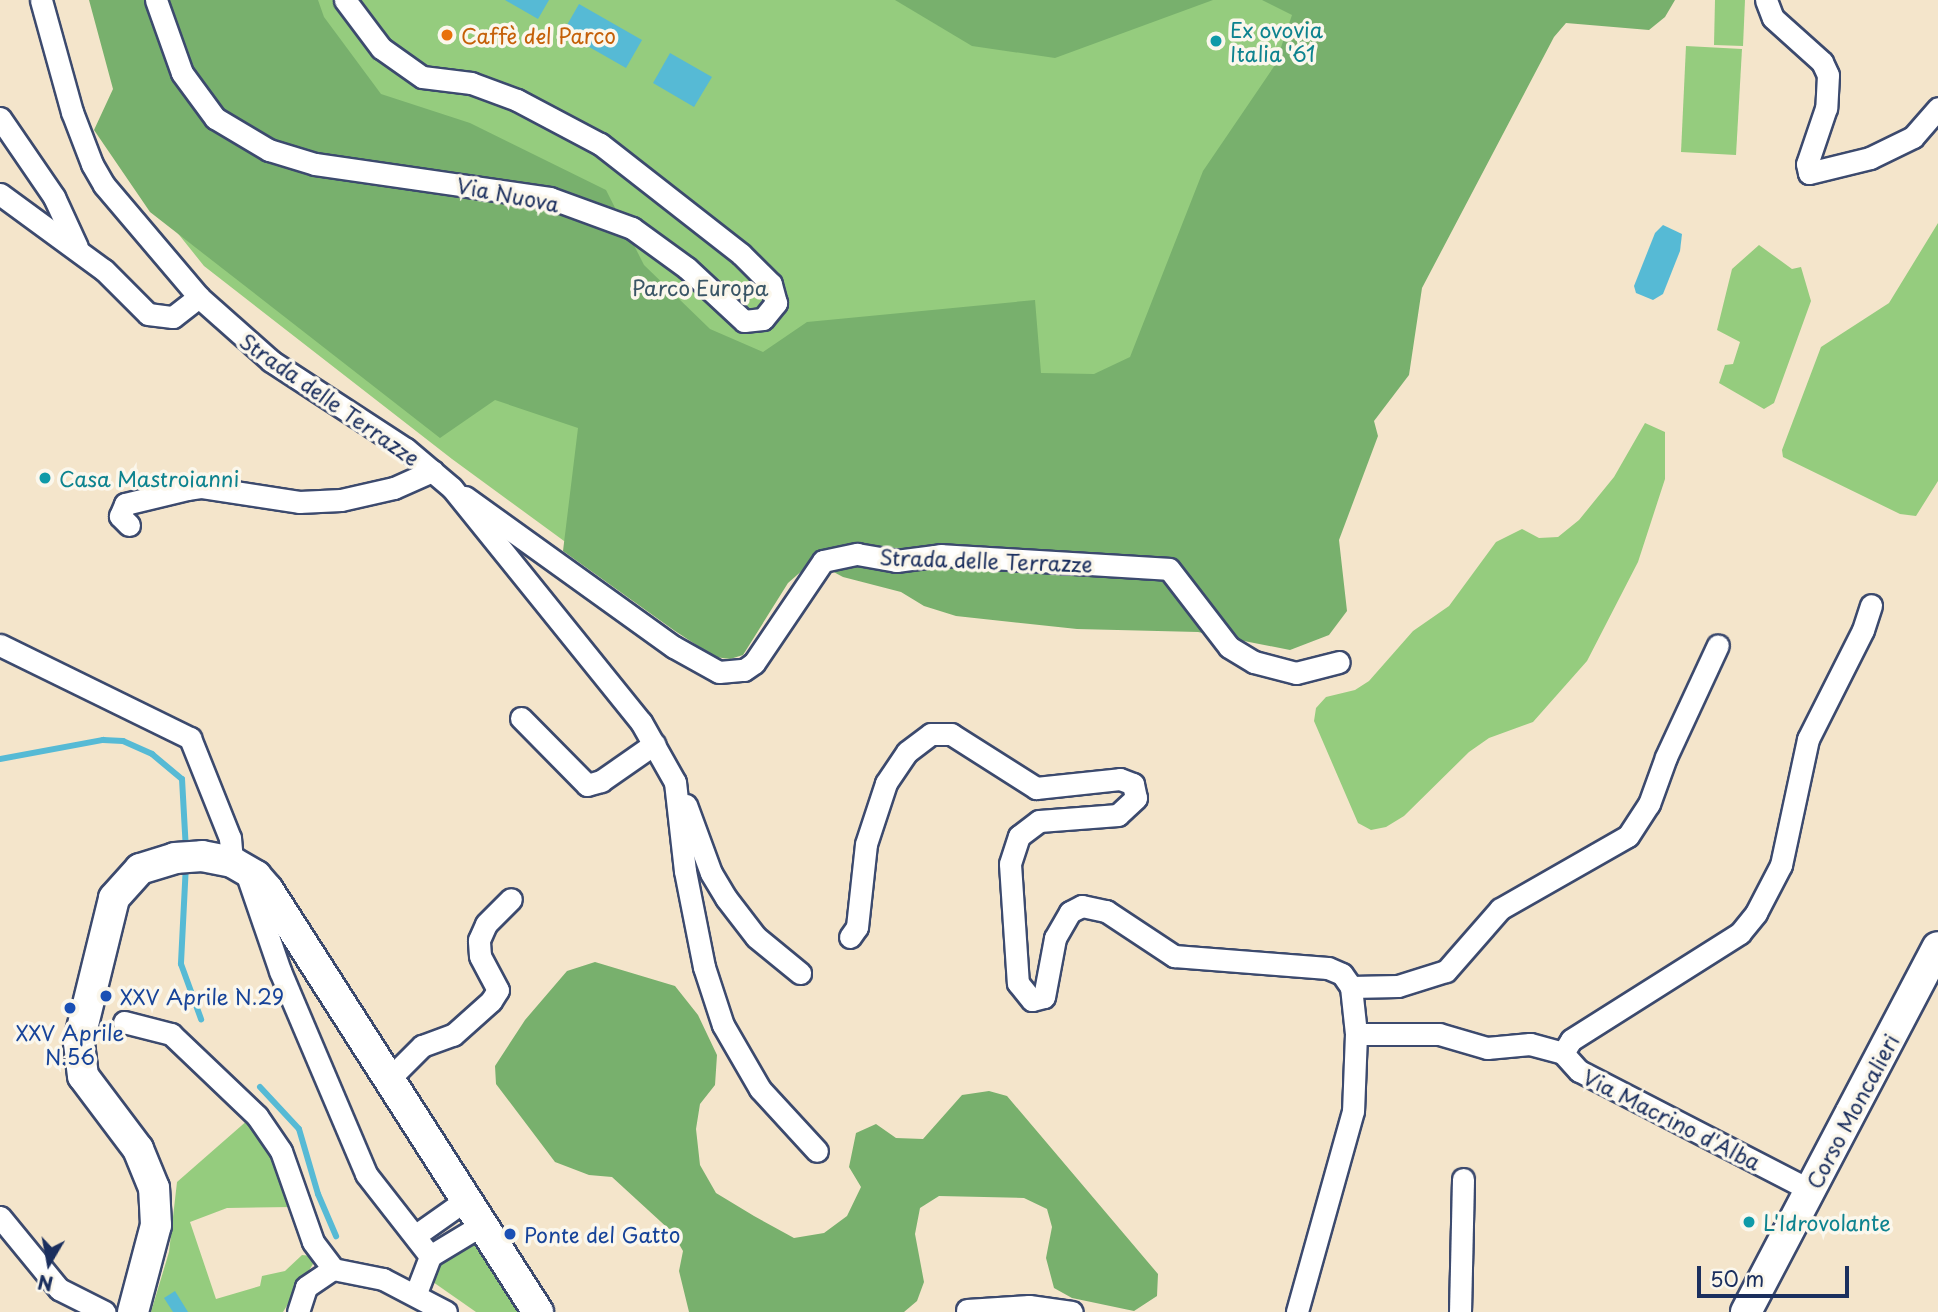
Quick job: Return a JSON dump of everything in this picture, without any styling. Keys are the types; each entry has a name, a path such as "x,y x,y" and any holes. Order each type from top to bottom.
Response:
{"street":[{"name":"Strada delle Terrazze","path":"41,0 68,100 92,164 104,185 200,297 271,361 406,449 452,488 674,647 719,672 744,670 754,663 823,561 858,554 896,561 941,555 1169,569 1229,647 1254,662 1296,673 1339,662"},
{"name":"Via Nuova","path":"156,0 183,73 215,118 269,150 315,164 550,198 632,228 687,268 744,321 763,319 776,303 771,284 741,254 600,144 517,100 471,83 422,77 381,48 345,0"},
{"path":"1766,0 1773,19 1822,62 1828,75 1826,108 1807,164 1809,173 1870,158 1913,137 1938,108"},
{"path":"0,118 54,197 78,249"},
{"path":"0,194 78,249 148,314 173,317 200,297"},
{"name":"Strada delle Terrazze","path":"128,525 120,516 125,504 187,489 201,487 299,502 341,500 394,488 432,471"},
{"name":"Strada delle Terrazze","path":"452,488 654,744 672,771 677,793 685,871 704,967 723,1025 760,1089 817,1151"},
{"name":"Via Macrino d'Alba","path":"1810,1190 1578,1071 1563,1052 1571,1040 1740,933 1756,913 1781,865 1808,739 1863,630 1871,605"},
{"path":"0,645 190,738 280,971 366,1174 430,1256"},
{"path":"1351,987 1398,986 1446,971 1500,909 1628,836 1649,804 1666,757 1718,645"},
{"path":"521,718 587,785 601,781 654,744"},
{"path":"850,937 857,927 866,844 886,783 907,752 931,734 942,733 960,738 1036,788 1120,779 1137,786 1132,804 1118,816 1039,821 1025,828 1014,845 1010,864 1015,969 1026,997 1037,1001 1044,997 1055,938 1070,912 1082,906 1106,911 1174,956 1328,968 1342,974 1351,987 1356,1034 1353,1111 1297,1312"},
{"name":"Strada delle Terrazze","path":"677,793 726,898 756,937 800,973"},
{"path":"133,1312 156,1226 153,1188 138,1149 83,1076 79,1041 114,898 140,869 188,857 239,866 268,890 538,1312"},
{"path":"389,1079 422,1046 453,1035 491,1001 498,990 480,956 479,940 486,924 511,899"},
{"name":"Corso Moncalieri","path":"1746,1312 1938,947"},
{"path":"124,1022 170,1034 257,1116 281,1151 313,1242 334,1269"},
{"path":"1356,1034 1440,1034 1487,1048 1530,1044 1563,1052"},
{"path":"1460,1312 1463,1179"},
{"path":"416,1235 467,1199"},
{"path":"0,1217 59,1289 105,1312"},
{"path":"416,1293 430,1256 483,1224"},
{"path":"298,1312 306,1287 334,1269 354,1270 416,1293 446,1312"},
{"path":"967,1310 1029,1306 1072,1312"}],"green space":[{"name":"Parco Europa","path":"89,0 318,0 324,17 381,94 470,123 606,190 644,265 710,329 763,352 807,322 1035,300 1041,373 1094,374 1130,357 1203,171 1275,65 1292,15 1262,0 1675,0 1665,17 1649,30 1566,23 1554,37 1422,288 1409,375 1374,421 1378,436 1339,540 1347,611 1329,635 1290,650 1198,632 1077,629 956,616 924,606 901,592 843,577 813,561 788,583 743,655 730,659 715,657 563,551 578,428 495,400 440,438 150,212 94,130 113,89"},
{"name":"Parco Europa","path":"247,0 1554,0 1382,354 810,552 713,650 452,459 204,266 104,141"},
{"path":"895,0 1213,0 1055,58 972,46"},
{"path":"1715,0 1745,0 1743,46 1714,45"},
{"path":"1686,46 1742,49 1736,155 1681,152"},
{"path":"1938,223 1938,481 1916,516 1900,514 1783,457 1782,450 1821,347 1889,303"},
{"path":"1759,245 1792,269 1801,267 1811,301 1774,403 1764,409 1719,383 1725,365 1733,364 1740,342 1717,330 1732,269"},
{"path":"1645,423 1665,432 1665,479 1638,562 1587,661 1533,722 1489,738 1469,752 1404,816 1386,827 1371,830 1358,823 1314,721 1316,708 1326,697 1355,690 1369,681 1413,631 1449,606 1496,542 1522,529 1539,538 1558,537 1579,520 1614,477"},
{"path":"595,962 675,986 698,1015 717,1055 715,1085 700,1104 696,1129 700,1165 716,1193 754,1216 794,1238 824,1233 847,1216 861,1187 849,1167 856,1133 876,1124 896,1138 923,1139 962,1095 989,1091 1007,1096 1158,1274 1157,1296 1134,1311 1072,1298 1054,1288 1046,1258 1052,1227 1047,1209 1024,1198 939,1196 920,1208 915,1234 924,1282 917,1301 904,1312 689,1312 679,1271 683,1251 672,1232 612,1177 589,1175 555,1162 496,1084 495,1066 525,1020 567,971"},
{"path":"249,1119 265,1138 292,1207 227,1208 190,1222 216,1299 260,1286 262,1276 285,1271 302,1255 312,1256 313,1264 283,1312 151,1312 169,1252 177,1182"},
{"path":"475,1241 525,1312 476,1312 433,1282 436,1263"}],"water":[{"path":"505,0 549,0 538,19"},
{"path":"579,4 642,40 626,68 563,32"},
{"path":"670,53 712,77 694,107 653,83"},
{"path":"1663,225 1682,234 1680,251 1663,294 1653,300 1636,293 1634,286 1655,233"},
{"path":"175,1291 188,1312 173,1312 164,1298"}],"waterway":[{"path":"0,759 103,740 123,741 152,754 182,779 186,850"},
{"path":"186,864 181,964 201,1019"},
{"path":"260,1087 299,1129 318,1194 336,1236"}],"place":[{"name":"Caffè del Parco","path":"447,35"},
{"name":"Ex ovovia Italia '61","path":"1216,41"},
{"name":"Casa Mastroianni","path":"45,478"},
{"name":"XXV Aprile N.29","path":"106,996"},
{"name":"XXV Aprile N.56","path":"70,1008"},
{"name":"L'Idrovolante","path":"1749,1222"},
{"name":"Ponte del Gatto","path":"510,1234"}]}
